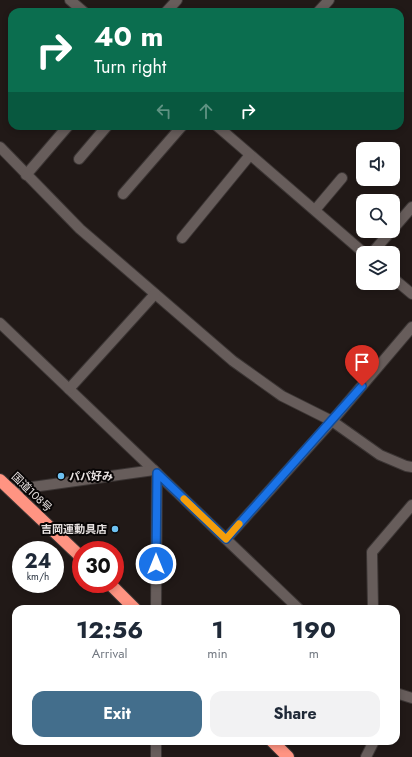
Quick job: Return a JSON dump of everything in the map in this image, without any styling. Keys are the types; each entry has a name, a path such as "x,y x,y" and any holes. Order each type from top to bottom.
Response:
{"highway":[{"name":"国道108号","path":"0,480 72,548"},
{"path":"119,593 132,605"},
{"path":"276,745 288,757"}],"street":[{"path":"70,0 79,8"},
{"path":"170,8 177,0"},
{"path":"322,8 329,0"},
{"path":"26,175 65,130"},
{"path":"79,158 104,130"},
{"path":"123,194 179,130"},
{"path":"223,130 250,155 356,246"},
{"path":"0,147 80,229 233,361 282,396 332,420 380,455 412,467"},
{"path":"182,238 250,155"},
{"path":"315,210 342,178"},
{"path":"400,221 412,207"},
{"path":"378,246 385,238"},
{"path":"400,284 412,294"},
{"path":"69,389 155,294"},
{"path":"0,323 295,605"},
{"path":"226,539 412,327"},
{"path":"11,490 155,472"},
{"path":"155,472 156,605"},
{"path":"373,605 372,552 412,505"},
{"path":"400,694 412,698"},
{"path":"156,745 156,757"},
{"path":"366,757 372,745"}],"slow traffic":[{"path":"184,499 226,539 239,524"}],"place":[{"name":"パパ好み","path":"61,476"},
{"name":"吉岡運動具店","path":"115,529"}],"route":[{"path":"156,564 157,473 226,539 362,386"}]}
